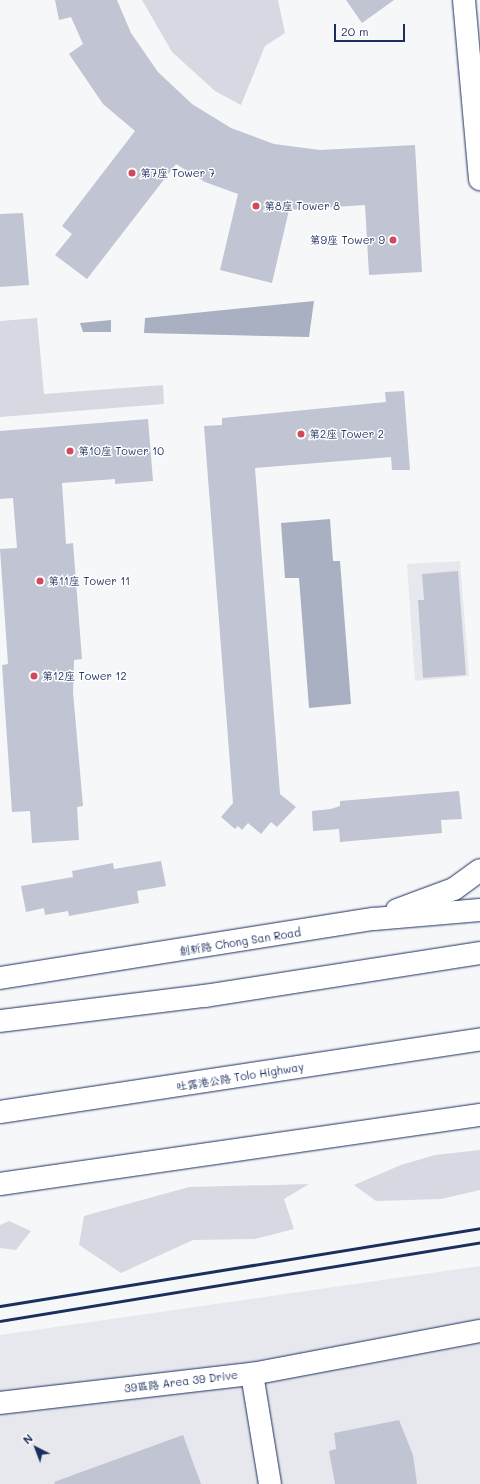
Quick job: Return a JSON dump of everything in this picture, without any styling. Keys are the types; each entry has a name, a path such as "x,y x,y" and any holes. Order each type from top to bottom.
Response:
{"main road":[{"path":"464,0 480,179"},
{"path":"374,919 454,889 480,870"},
{"name":"創新路 Chong San Road","path":"0,978 374,919 480,910"},
{"path":"0,1021 205,996 480,953"},
{"name":"吐露港公路 Tolo Highway","path":"0,1112 480,1039"},
{"path":"0,1184 480,1115"},
{"path":"252,1374 480,1331"},
{"name":"39區路 Area 39 Drive","path":"0,1403 252,1374 270,1484"}],"shaded area":[{"path":"142,0 278,0 285,33 265,46 241,105 215,91 172,52"},
{"path":"37,318 44,394 163,385 164,404 0,417 0,321"},
{"path":"460,561 469,676 415,681 407,564"},
{"path":"480,1150 480,1190 441,1199 376,1201 354,1185 401,1165 435,1155"},
{"path":"309,1184 284,1199 294,1229 255,1239 193,1240 121,1273 79,1245 84,1216 189,1187"},
{"path":"9,1221 31,1231 16,1250 0,1248 0,1225"},
{"path":"480,1266 480,1484 0,1484 0,1335"}],"water":[{"path":"314,301 309,337 144,333 145,318"},
{"path":"111,320 111,332 83,332 80,323"},
{"path":"330,519 333,561 340,561 351,704 309,708 299,578 285,578 281,523"}],"building":[{"path":"55,0 117,0 131,33 158,72 192,104 231,128 274,144 320,150 415,145 422,272 369,275 365,205 289,210 272,283 220,270 238,194 205,182 176,164 87,279 55,255 72,234 62,226 135,131 103,104 69,54 83,44 71,17 59,20"},
{"path":"346,0 394,0 362,23"},
{"path":"23,213 29,285 0,287 0,214"},
{"path":"404,391 410,470 392,470 391,457 255,468 280,794 296,807 277,827 271,822 261,834 248,823 242,830 238,826 235,829 221,817 233,803 204,426 222,425 222,418 386,402 385,392"},
{"path":"148,419 153,481 115,484 115,479 62,483 66,544 73,543 82,659 74,660 73,692 83,806 77,807 79,840 32,843 30,811 12,812 2,665 8,664 0,549 17,548 13,498 0,499 0,431"},
{"path":"458,571 466,675 423,678 418,600 424,600 422,574"},
{"path":"459,791 462,819 441,820 442,833 340,842 339,829 313,831 312,811 331,809 340,806 340,801"},
{"path":"161,861 166,886 137,891 139,903 69,916 68,911 45,915 44,908 26,912 21,886 73,877 72,871 113,863 114,869"},
{"path":"399,1420 413,1455 417,1484 335,1484 329,1451 336,1449 334,1433"},
{"path":"183,1435 201,1484 55,1484 54,1482"}],"railway":[{"path":"0,1306 480,1228"},
{"path":"0,1321 480,1242"}],"place":[{"name":"第7座 Tower 7","path":"132,173"},
{"name":"第8座 Tower 8","path":"256,206"},
{"name":"第9座 Tower 9","path":"393,240"},
{"name":"第2座 Tower 2","path":"301,434"},
{"name":"第10座 Tower 10","path":"70,451"},
{"name":"第11座 Tower 11","path":"40,581"},
{"name":"第12座 Tower 12","path":"34,676"}]}
